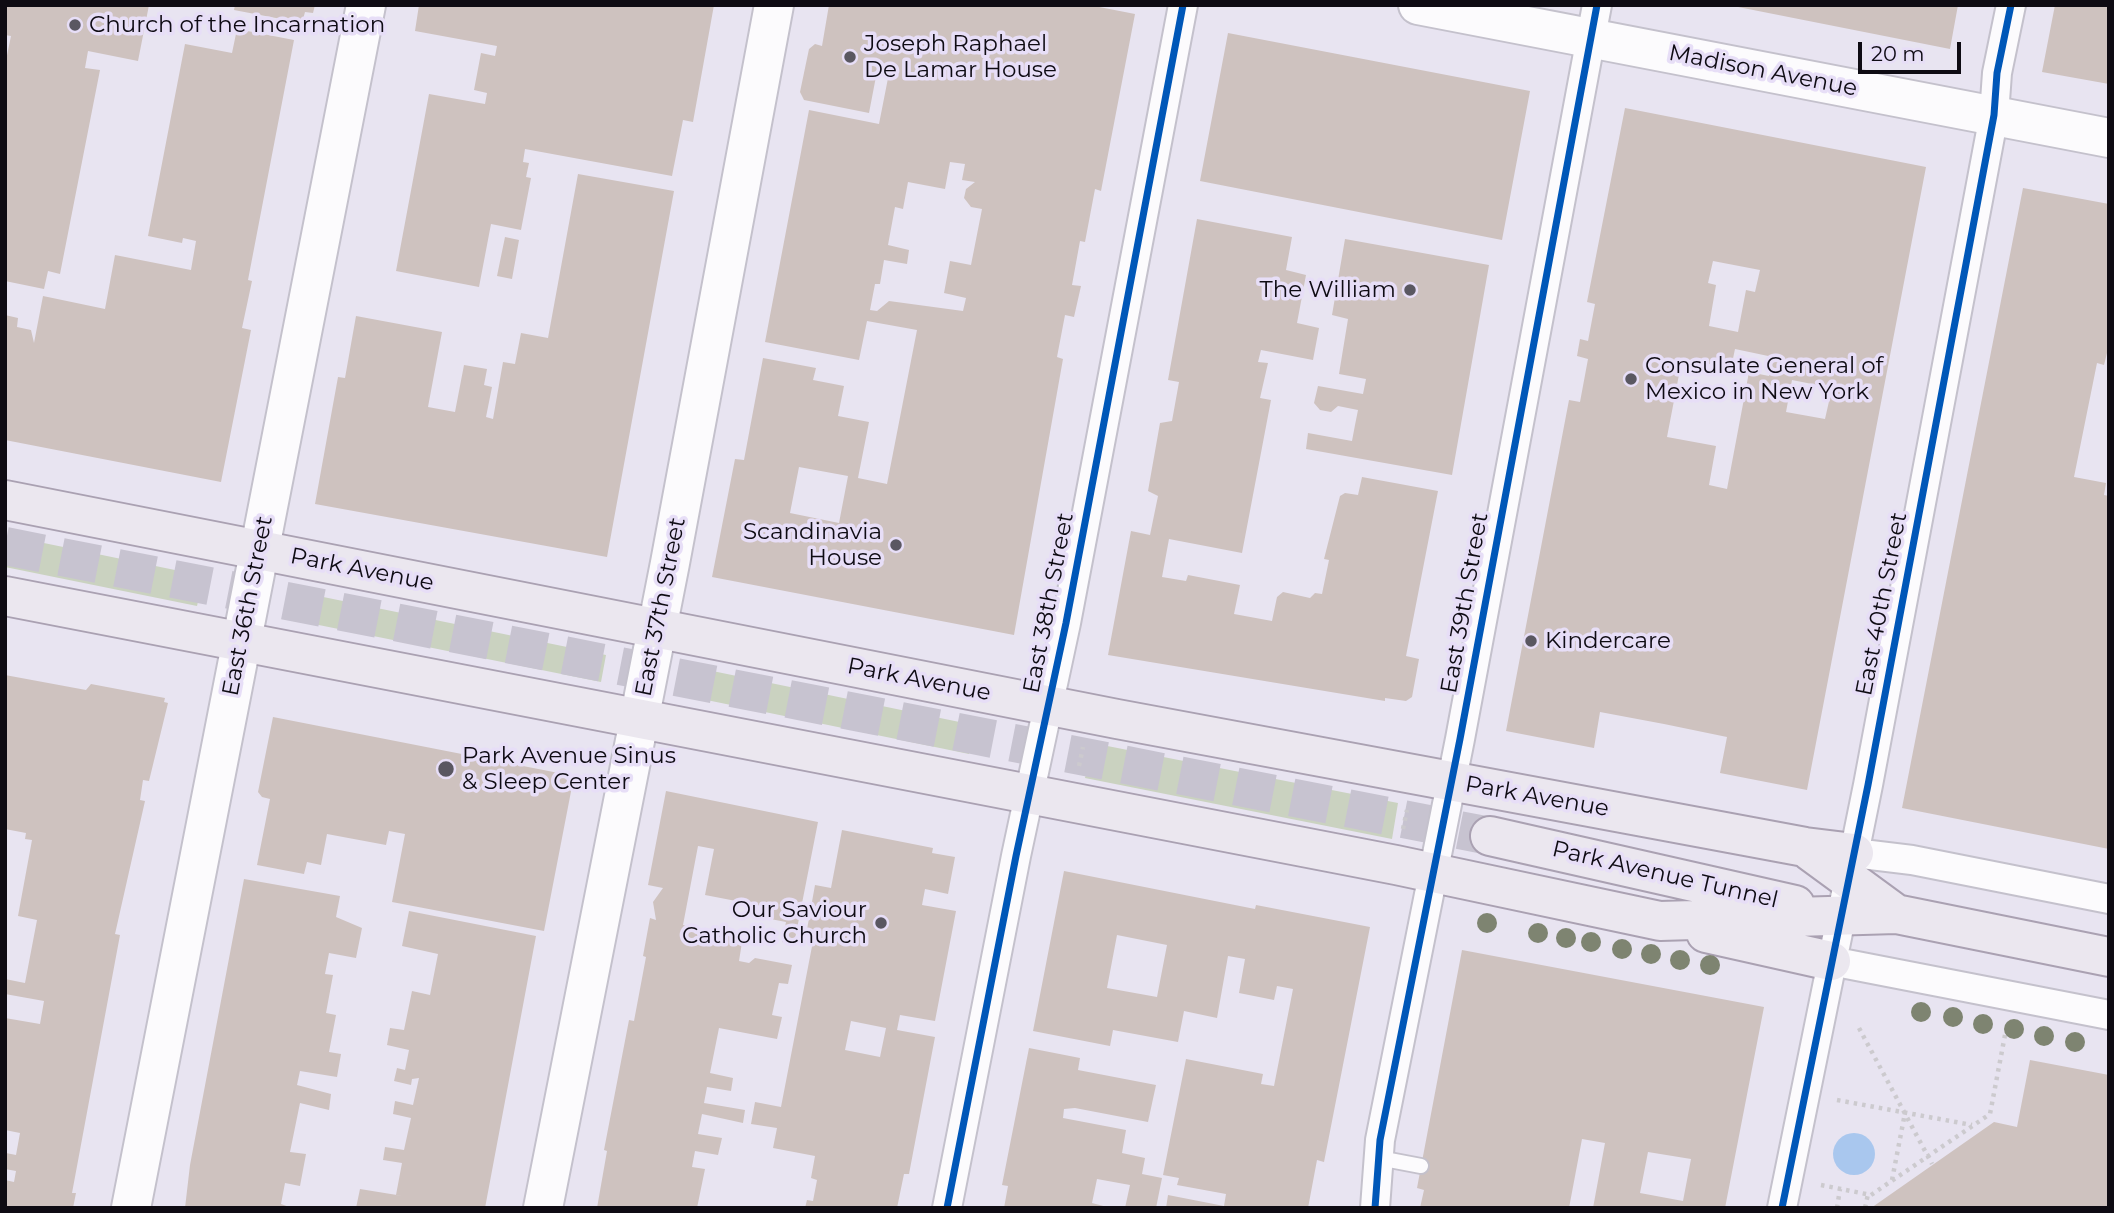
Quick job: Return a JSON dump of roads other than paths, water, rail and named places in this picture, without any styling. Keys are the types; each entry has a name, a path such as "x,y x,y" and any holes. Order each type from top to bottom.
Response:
{"main road":[{"name":"East 36th Street","path":"131,1208 366,5"},
{"name":"East 37th Street","path":"543,1208 657,628 774,5"},
{"name":"Madison Avenue","path":"1418,5 1594,22 1994,115 2109,138"},
{"name":"Park Avenue","path":"5,500 1048,704 1805,847 1851,865 1896,914"},
{"name":"Park Avenue","path":"5,596 639,717 1432,873 1660,921 1896,914 2109,957"},
{"name":"Park Avenue Tunnel","path":"1490,836 1840,916"},
{"path":"1660,921 1757,947 1831,961"}],"street":[{"name":"East 38th Street","path":"947,1208 1183,5"},
{"name":"East 40th Street","path":"1782,1208 1851,865 1994,115 1997,73 2011,5"},
{"name":"East 39th Street","path":"1375,1208 1379,1158 1594,22"},
{"name":"Park Avenue","path":"1851,865 1912,860 2109,900"},
{"path":"1831,961 2109,1015"}],"lane":[{"path":"1379,1158 1421,1166"}],"water":[{"path":"1854,1133 1869,1139 1875,1154 1869,1169 1854,1175 1839,1169 1833,1154 1839,1139"}],"tunnel":[{"path":"5,546 1490,836"}],"place":[{"name":"Church of the Incarnation","path":"75,25"},
{"name":"Joseph Raphael De Lamar House","path":"850,57"},
{"name":"The William","path":"1410,290"},
{"name":"Consulate General of Mexico in New York","path":"1631,379"},
{"name":"Scandinavia House","path":"896,545"},
{"name":"Kindercare","path":"1531,641"},
{"name":"Park Avenue Sinus & Sleep Center","path":"446,769"},
{"name":"Our Saviour Catholic Church","path":"881,923"}]}
